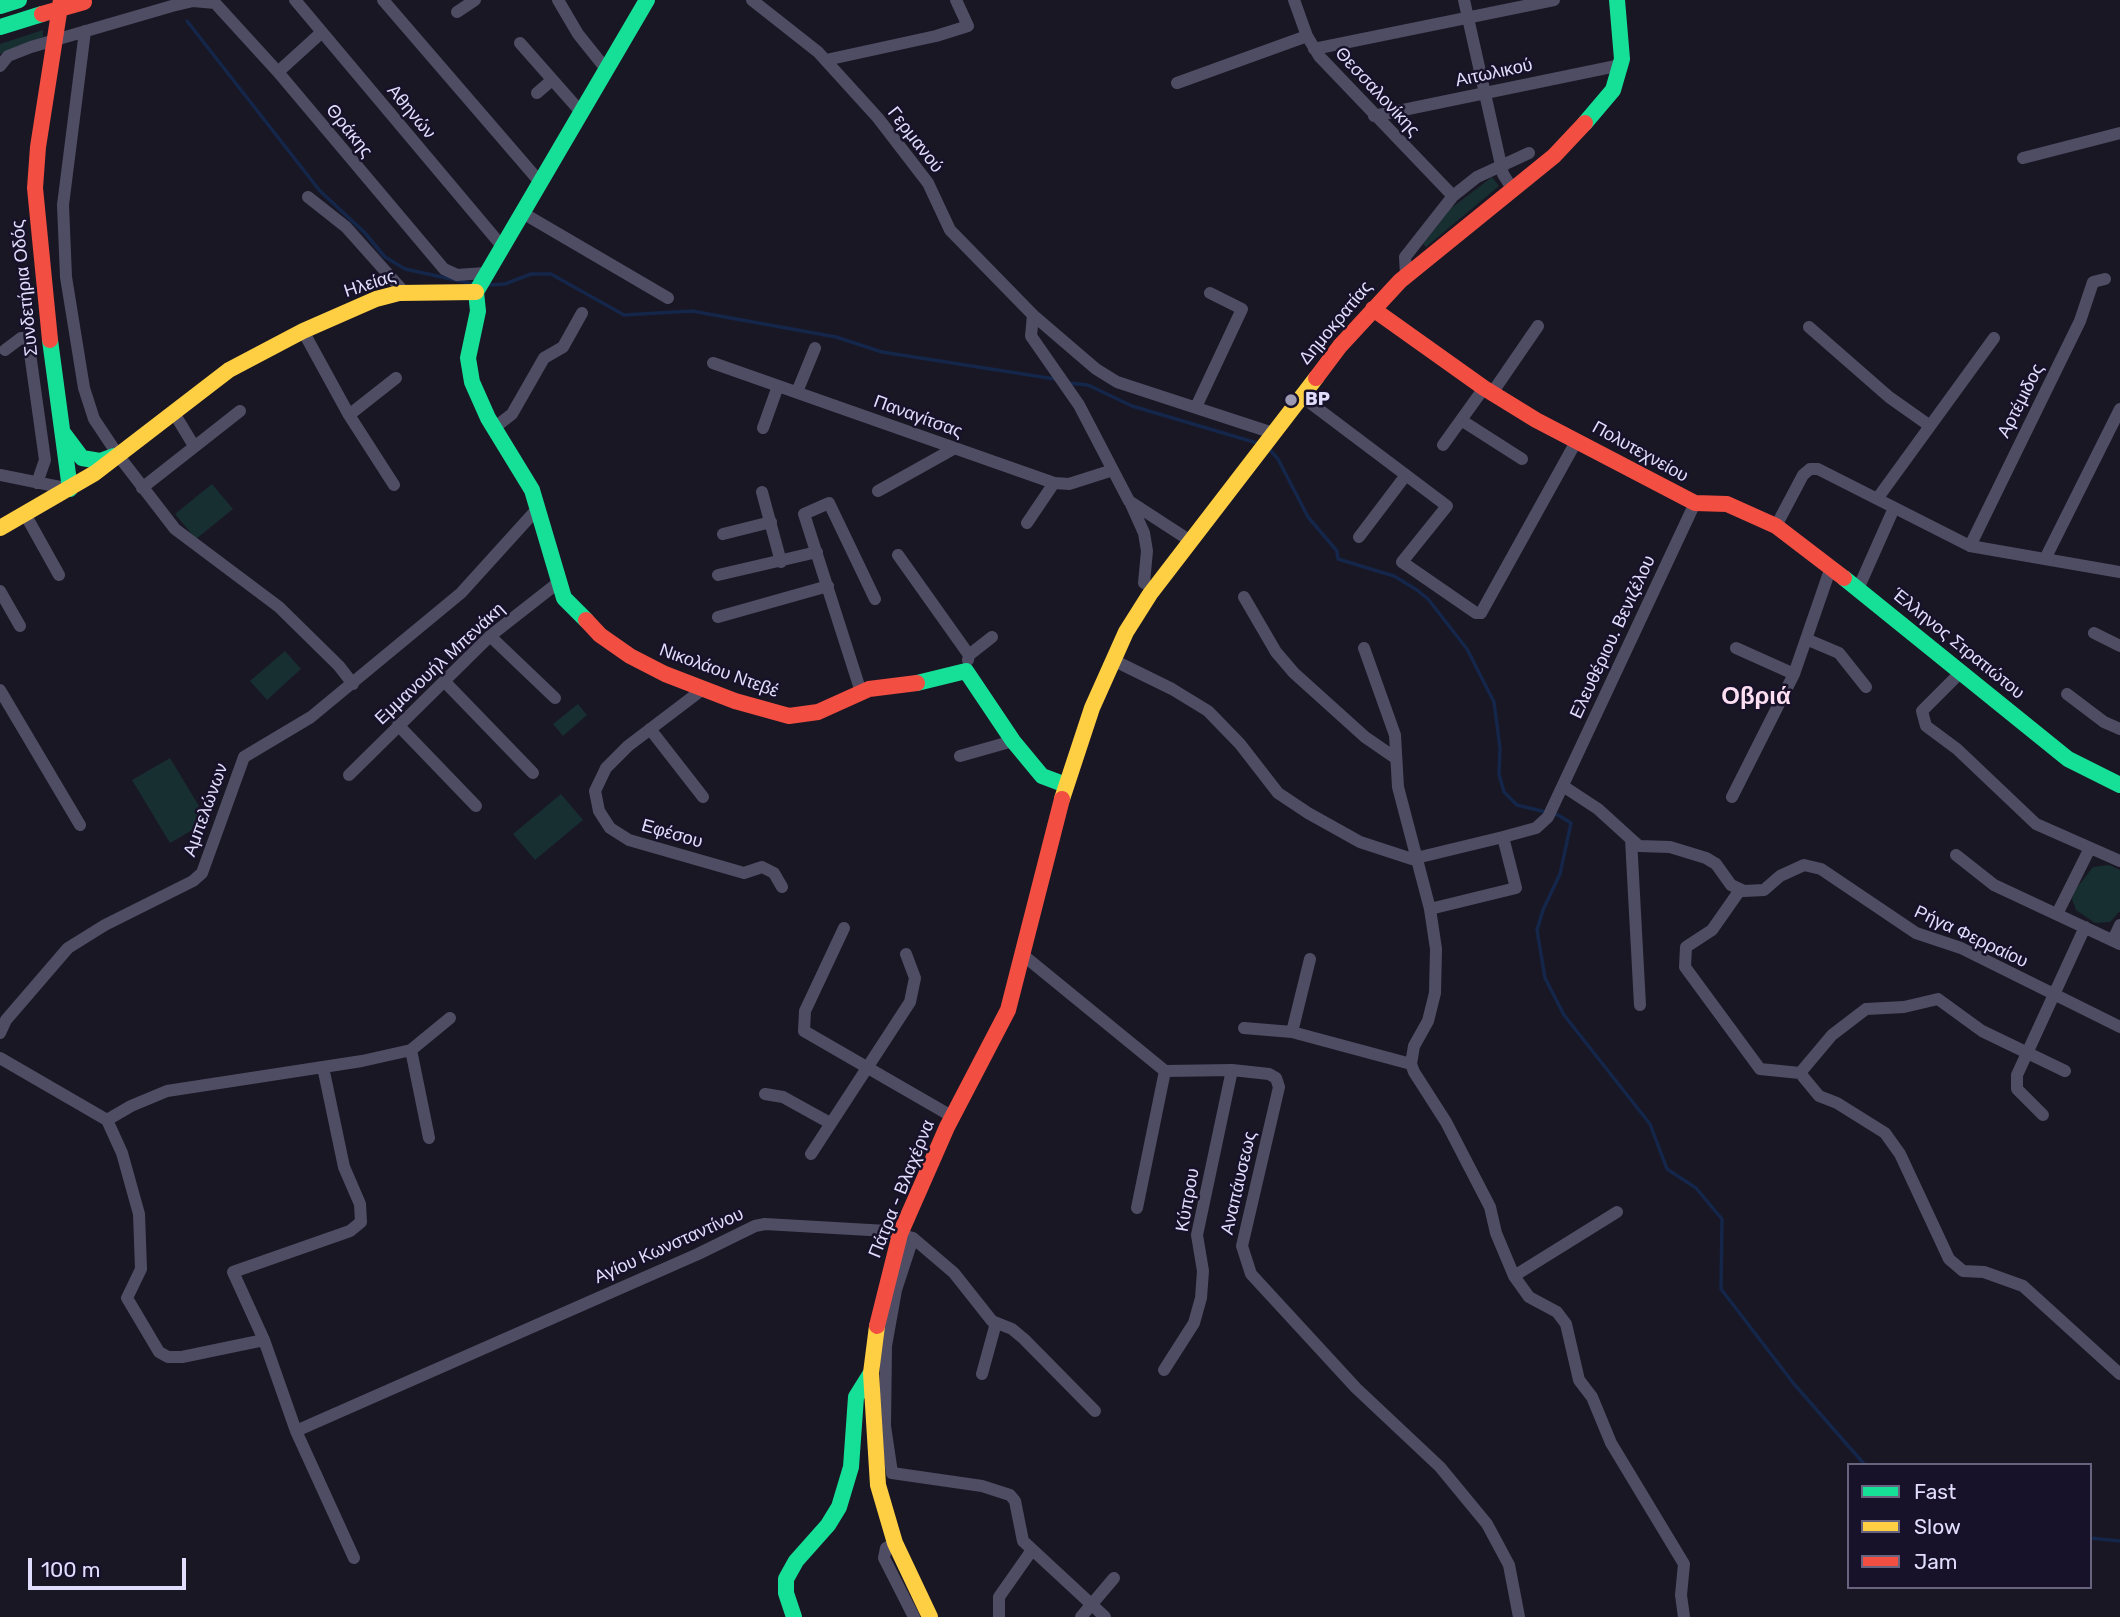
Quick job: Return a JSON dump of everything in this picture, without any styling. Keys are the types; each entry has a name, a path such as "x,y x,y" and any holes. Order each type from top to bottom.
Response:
{"main road":[{"path":"0,6 19,0"},
{"name":"Συνδετήρια Οδός","path":"61,0 38,147 35,188 39,248 70,489"},
{"path":"480,283 647,0"},
{"name":"Δημοκρατίας","path":"1066,785 1092,708 1113,660 1143,606 1189,540 1301,396 1373,309 1406,275 1513,190 1590,122 1612,90 1621,65 1623,46 1617,0"},
{"path":"0,27 86,1"},
{"name":"Ηλείας","path":"0,528 70,489 229,370 303,331 376,299 404,292 480,283"},
{"name":"Νικολάου Ντεβέ","path":"480,283 479,305 468,348 468,369 494,428 524,475 538,508 564,598 612,645 665,674 703,689 761,709 797,716 818,712 860,692 898,683 934,681 967,663"},
{"name":"Πολυτεχνείου","path":"1373,309 1488,391 1577,440 1695,503 1727,504 1776,526"},
{"path":"61,430 82,458 100,461 118,455"},
{"name":"Έλληνος Στρατιώτου","path":"1776,526 1831,567 2073,762 2120,785"},
{"path":"967,663 1013,741 1042,776 1066,785"},
{"name":"Πάτρα - Βλαχέρνα","path":"930,1617 895,1543 882,1501 876,1466 871,1373 883,1294 953,1117 1008,1010 1066,785"},
{"path":"794,1617 786,1593 786,1579 796,1561 828,1525 839,1507 851,1467 856,1397 871,1373"}],"street":[{"name":"Αθηνών","path":"295,0 501,245"},
{"path":"383,0 538,181"},
{"path":"457,12 475,0"},
{"path":"558,0 578,34 606,69"},
{"name":"Γερμανού","path":"752,0 826,60 923,177 955,236 1033,315 1111,379 1156,397 1196,407 1270,436"},
{"path":"826,60 936,36 968,26 956,0"},
{"name":"Θεσσαλονίκης","path":"1294,0 1314,49 1374,116 1453,197"},
{"path":"1464,0 1501,165 1505,180 1513,190"},
{"path":"1314,49 1554,0"},
{"name":"Θράκης","path":"86,32 189,2 205,1 222,8 419,244 444,269 480,283"},
{"path":"0,66 8,56 86,32 64,188 66,277 87,402 98,427 175,529 279,607 339,666 353,684"},
{"path":"278,72 322,33"},
{"path":"1177,83 1307,36"},
{"path":"520,43 580,111"},
{"name":"Αιτωλικού","path":"1374,116 1621,65"},
{"path":"537,93 552,80"},
{"path":"2023,158 2120,133"},
{"path":"1406,275 1405,257 1453,197 1469,183 1529,153"},
{"path":"308,197 346,228 404,292"},
{"path":"521,212 668,298"},
{"name":"Αρτέμιδος","path":"1970,546 2080,321 2093,282 2105,279"},
{"path":"1196,407 1242,309 1210,293"},
{"path":"494,428 512,414 544,358 563,347 582,313"},
{"path":"1033,315 1031,336 1063,381 1113,470 1144,533 1148,565 1144,583"},
{"path":"1443,445 1538,326"},
{"path":"1809,327 1889,397 1930,426"},
{"path":"303,331 349,415 394,485"},
{"path":"5,350 21,338 28,339 45,460 37,483"},
{"path":"1877,499 1994,338"},
{"path":"797,392 815,348"},
{"name":"Παναγίτσας","path":"713,363 1054,483 1069,484 1113,470"},
{"path":"349,415 396,378"},
{"path":"763,428 778,386"},
{"path":"1301,396 1447,506 1402,562 1470,612 1481,613 1577,440"},
{"path":"2045,559 2120,408"},
{"path":"142,488 240,411"},
{"path":"174,413 194,446"},
{"path":"1461,420 1522,459"},
{"path":"877,491 955,448"},
{"path":"1776,526 1802,476 1811,469 1829,472 1970,546 2120,572"},
{"path":"0,475 70,489"},
{"path":"1359,537 1406,475"},
{"path":"1027,523 1054,483"},
{"path":"762,492 781,562"},
{"path":"1129,501 1189,540"},
{"path":"860,692 804,514 829,503 875,599"},
{"name":"Ελευθέριου. Βενιζέλου","path":"1503,837 1536,828 1551,811 1695,503"},
{"name":"Αμπελώνων","path":"0,1033 6,1020 68,948 104,925 193,881 202,873 244,757 311,718 353,684 460,593 538,508"},
{"path":"1858,589 1894,508"},
{"path":"25,514 59,575"},
{"path":"723,534 771,522"},
{"path":"718,575 817,552"},
{"path":"898,555 967,663 992,637"},
{"path":"1732,797 1794,674 1831,567"},
{"name":"Εμμανουήλ Μπενάκη","path":"349,775 490,636 559,582"},
{"path":"718,617 828,586"},
{"path":"0,591 20,626"},
{"path":"1244,597 1270,643 1294,673 1365,737 1394,757"},
{"path":"2094,633 2120,646"},
{"path":"490,636 555,698"},
{"path":"1806,639 1839,653 1866,687"},
{"path":"1364,648 1393,730 1398,787 1430,909 1436,949 1435,993 1428,1021 1414,1046 1411,1064 1447,1122 1490,1207 1496,1233 1514,1276 1529,1297 1557,1312 1566,1324 1579,1380 1592,1397 1611,1443 1684,1564 1681,1595 1684,1617"},
{"path":"1736,648 1794,674"},
{"path":"1113,660 1172,689 1208,711 1240,744 1278,793 1295,806 1360,842 1402,858 1417,858 1503,837 1516,888 1430,909"},
{"path":"1960,673 1922,711 1926,726 1957,749 2036,824 2090,848 2119,857"},
{"path":"445,682 533,774"},
{"name":"Εφέσου","path":"703,689 612,761 597,783 595,799 605,822 617,834 635,842 744,873 762,867 775,873 782,887"},
{"path":"0,690 80,825"},
{"path":"2067,694 2104,722 2120,729"},
{"path":"398,725 476,806"},
{"path":"650,729 703,797"},
{"path":"960,756 1013,741"},
{"path":"1563,786 1598,809 1639,846 1670,847 1706,858 1716,864 1731,885 1740,890 1712,930 1686,947 1686,973 1760,1069 1800,1073 1819,1096 1863,1118 1892,1140 1949,1259 1963,1271 1984,1272 2023,1286 2120,1374"},
{"path":"1631,839 1640,1005"},
{"path":"2057,914 2090,848"},
{"path":"1956,855 1990,883 2116,942 2120,925"},
{"name":"Ρήγα Φερραίου","path":"1740,890 1764,890 1777,877 1794,869 1804,865 1816,866 1916,933 1961,948 2120,1027"},
{"path":"2043,1115 2016,1086 2017,1072 2085,927"},
{"path":"844,928 805,1011 802,1026 807,1035 953,1117"},
{"path":"811,1154 910,1002 915,978 906,954"},
{"path":"1023,955 1165,1071 1137,1208"},
{"path":"1292,1032 1310,959"},
{"path":"1800,1073 1832,1035 1866,1009 1903,1007 1933,999 1945,1001 1978,1028 2065,1071"},
{"path":"107,1120 167,1091 323,1067 411,1050 450,1018"},
{"path":"1244,1028 1292,1032 1411,1064"},
{"path":"411,1050 429,1138"},
{"path":"0,1058 107,1120 122,1153 139,1214 141,1269 127,1298 155,1348 164,1356 177,1358 264,1340"},
{"path":"323,1067 344,1167 360,1204 362,1222 350,1231 233,1272 264,1340 296,1431 354,1558"},
{"name":"Αναπάυσεως","path":"1165,1071 1232,1070 1269,1074 1276,1078 1279,1087 1242,1246 1251,1274 1356,1388 1440,1467 1487,1524 1509,1565 1519,1617"},
{"name":"Κύπρου","path":"1164,1370 1194,1323 1201,1298 1203,1271 1197,1235 1232,1070"},
{"path":"765,1094 783,1097 830,1123"},
{"path":"1514,1276 1616,1212"},
{"name":"Αγίου Κωνσταντίνου","path":"296,1431 698,1254 755,1226 834,1226 906,1236"},
{"path":"1095,1411 1024,1339 1012,1329 996,1323 954,1273 906,1236 886,1346 885,1413 892,1473 982,1486 1010,1495 1015,1501 1019,1531 1032,1550 1105,1617"},
{"path":"982,1374 996,1323"},
{"path":"895,1543 887,1548 884,1558 914,1617"},
{"path":"999,1617 999,1597 1032,1550"},
{"path":"1081,1617 1114,1578"}],"green space":[{"path":"43,30 43,37 0,54 0,44"},
{"path":"1492,177 1499,186 1426,247 1423,244 1450,209"},
{"path":"212,484 233,509 196,539 175,514"},
{"path":"285,651 301,669 267,700 250,681"},
{"path":"578,704 587,715 563,736 553,724"},
{"path":"170,758 208,821 170,843 132,780"},
{"path":"561,794 583,820 535,860 513,834"},
{"path":"2109,865 2120,870 2120,911 2110,922 2095,923 2076,910 2072,899 2075,890 2093,867"}],"waterway":[{"path":"187,21 320,191 364,232 385,257 405,269 474,284"},
{"path":"488,285 505,284 531,274 551,274 624,315 692,311 836,337 882,352 1055,379"},
{"path":"1069,383 1088,385 1132,406 1257,443"},
{"path":"1270,450 1278,459 1308,517 1337,551 1338,559 1394,576 1417,590 1428,599 1467,649 1494,702 1500,748 1499,774 1504,792 1517,805 1558,815 1571,823 1560,874 1537,930 1545,978 1564,1015 1650,1124 1667,1169 1696,1188 1722,1219 1721,1289 1794,1384 1863,1463"},
{"path":"2092,1538 2120,1541"}],"traffic: fast":[{"path":"0,6 19,0"},
{"path":"476,292 647,0"},
{"path":"1585,123 1613,90 1622,59 1617,0"},
{"path":"0,27 42,14"},
{"path":"476,292 478,311 468,358 472,382 488,418 532,490 564,598 586,620"},
{"path":"50,340 70,489"},
{"path":"64,434 82,458 100,461 114,456"},
{"path":"1844,578 2068,759 2120,785"},
{"path":"917,683 966,671 1013,741 1042,776 1066,785"},
{"path":"794,1617 786,1593 786,1579 796,1561 828,1525 839,1507 851,1467 856,1397 871,1373"}],"traffic: slow":[{"path":"0,528 95,473 229,370 303,331 376,299 399,293 476,292"},
{"path":"1062,799 1092,708 1126,632 1150,594 1316,378"},
{"path":"877,1326 871,1373 878,1485 895,1543 930,1617"}],"traffic: jam":[{"path":"50,340 35,188 38,147 61,0"},
{"path":"42,14 84,2"},
{"path":"1316,378 1340,346 1400,281 1554,156 1585,123"},
{"path":"1373,309 1484,388 1536,420 1695,503 1727,504 1776,526 1844,578"},
{"path":"586,620 600,635 630,656 665,674 735,701 789,716 818,712 869,689 917,683"},
{"path":"877,1326 900,1234 947,1127 1008,1010 1062,799"}],"place":[{"name":"BP","path":"1291,400"}],"district":[{"name":"Οβριά","path":"1756,697"}]}
